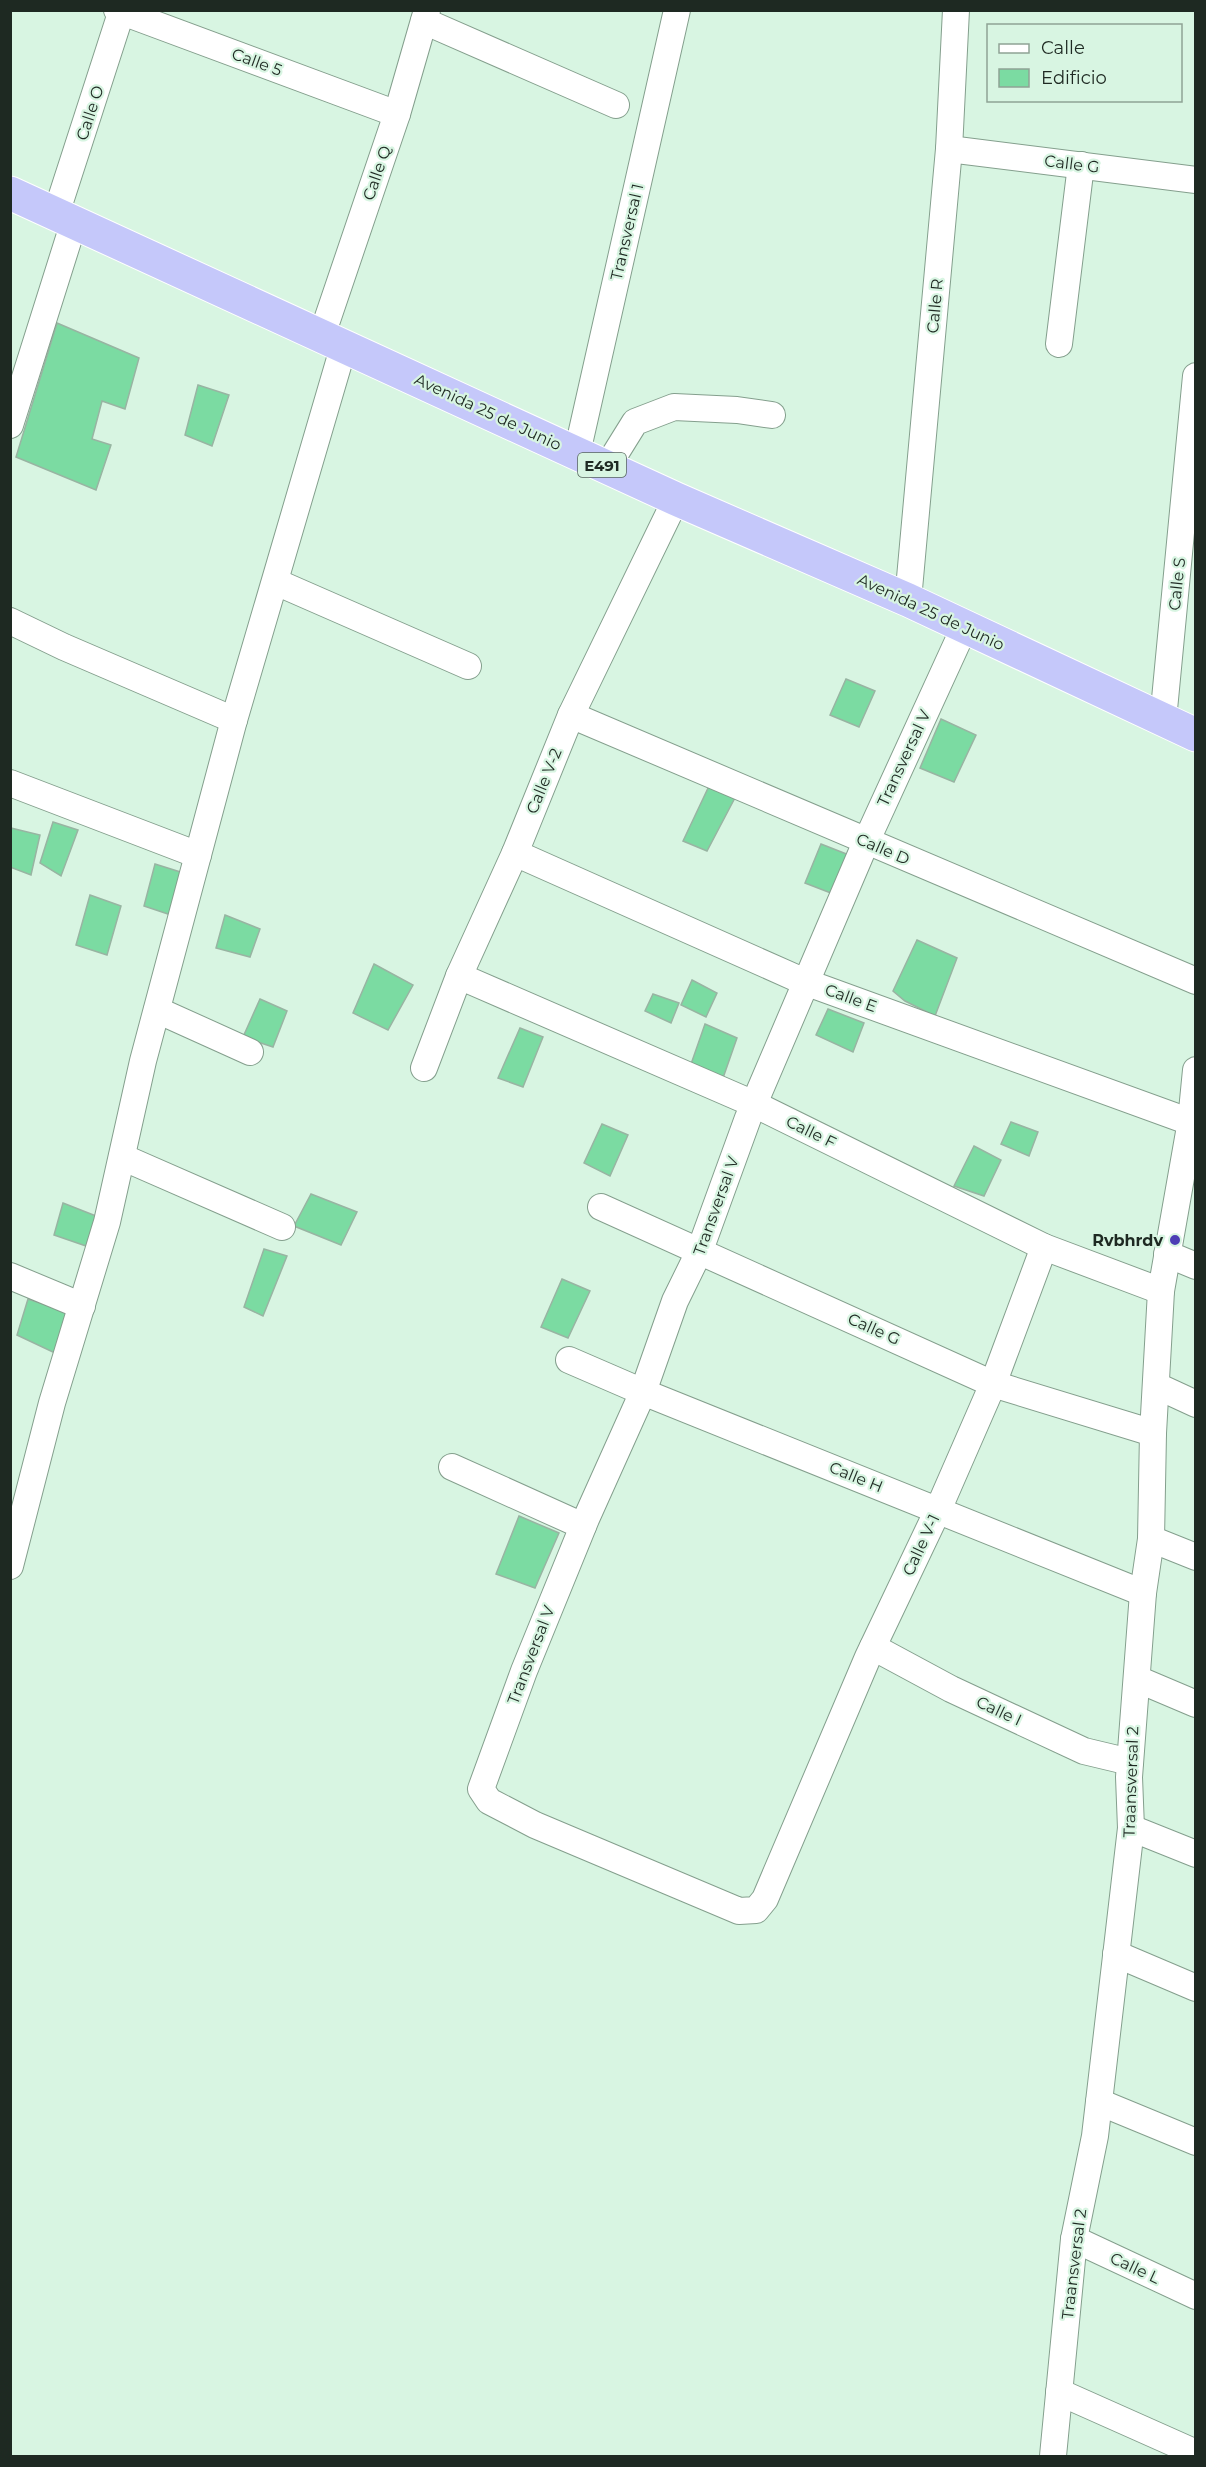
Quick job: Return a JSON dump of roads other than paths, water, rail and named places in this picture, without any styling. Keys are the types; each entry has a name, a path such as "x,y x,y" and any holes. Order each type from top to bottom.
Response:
{"highway":[{"name":"Avenida 25 de Junio","path":"10,193 676,499 908,600 1196,735"}],"street":[{"name":"Transversal 1","path":"577,453 677,10"},
{"name":"Calle R","path":"908,600 949,149 956,10"},
{"name":"Calle 5","path":"120,11 397,114"},
{"name":"Calle O","path":"10,425 120,11"},
{"name":"Calle Q","path":"10,1566 52,1403 107,1222 157,1010 234,720 276,582 333,340 425,16"},
{"path":"425,16 616,105"},
{"name":"Calle G","path":"949,149 1196,180"},
{"path":"1059,344 1082,165"},
{"name":"Calle S","path":"1163,720 1195,386"},
{"path":"607,467 635,422 674,407 737,410 772,415"},
{"name":"Calle V-2","path":"424,1068 459,976 515,854 571,715 676,499"},
{"path":"276,582 468,666"},
{"path":"10,621 234,720"},
{"name":"Transversal V","path":"481,1789 524,1671 583,1526 643,1392 675,1301 700,1250 754,1104 805,981 964,628"},
{"name":"Calle D","path":"571,715 1196,981"},
{"path":"10,783 198,855"},
{"name":"Calle E","path":"515,854 805,981 1193,1122"},
{"name":"Calle F","path":"459,976 754,1104 1044,1247 1161,1291"},
{"path":"157,1010 250,1052"},
{"name":"Traansversal 2","path":"1053,2457 1074,2239 1095,2136 1131,1828 1130,1762 1143,1593 1151,1539 1153,1433 1161,1291 1193,1122 1196,1070"},
{"path":"122,1157 282,1227"},
{"name":"Calle G","path":"601,1207 993,1384 1153,1433"},
{"name":"Calle V-1","path":"481,1789 489,1801 536,1825 739,1911 756,1910 765,1899 873,1647 938,1510 993,1384 1044,1247"},
{"path":"1167,1254 1196,1266"},
{"path":"10,1276 82,1306"},
{"name":"Calle H","path":"569,1360 643,1392 1143,1593"},
{"path":"1157,1386 1196,1404"},
{"path":"452,1467 583,1526"},
{"path":"1151,1539 1196,1557"},
{"name":"Calle I","path":"873,1647 951,1689 1084,1751 1130,1762"},
{"path":"1137,1679 1196,1704"},
{"path":"1131,1828 1196,1854"},
{"path":"1116,1954 1196,1988"},
{"path":"1099,2102 1196,2142"},
{"name":"Calle L","path":"1074,2239 1196,2296"},
{"path":"1059,2392 1196,2453"}],"place":[{"name":"Rvbhrdv","path":"1175,1240"}]}
